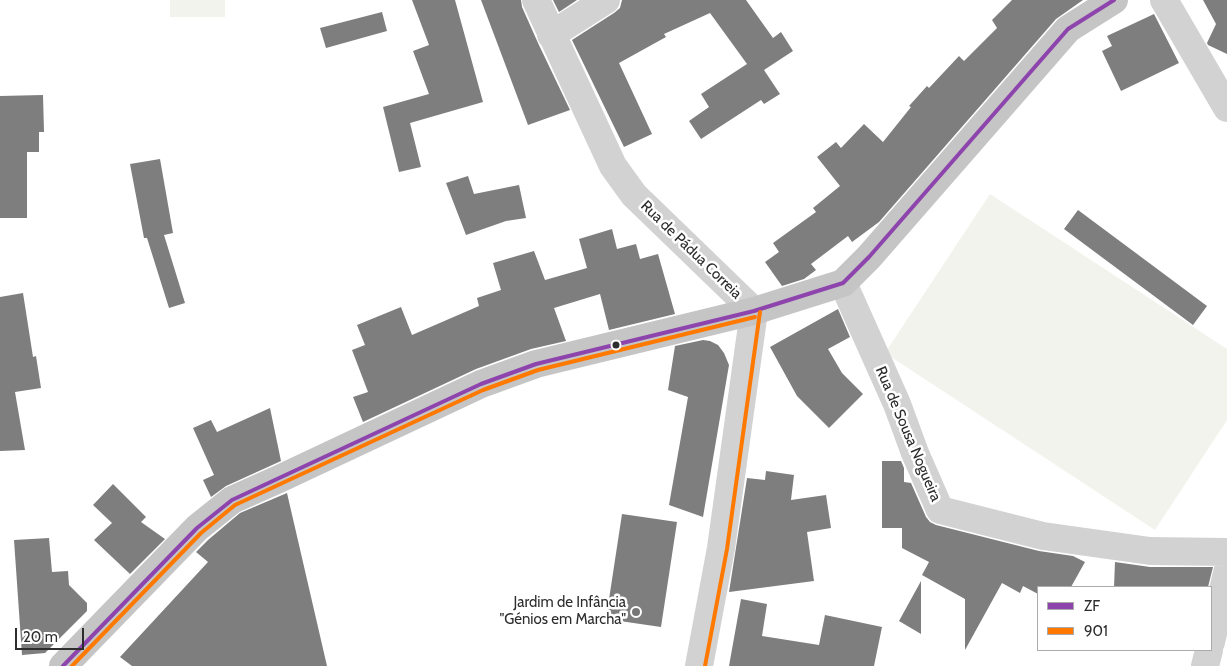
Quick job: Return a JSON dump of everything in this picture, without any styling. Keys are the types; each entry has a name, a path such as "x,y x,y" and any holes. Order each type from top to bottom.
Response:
{"main road":[{"path":"63,666 197,528 232,500 481,384 536,364 754,311 843,283 869,257 1068,29 1114,0"}],"street":[{"name":"Rua de Pádua Correia","path":"536,0 613,166 634,195 754,311 721,548 699,666"},
{"path":"551,35 606,0"},
{"path":"1164,0 1227,108"},
{"name":"Rua de Sousa Nogueira","path":"843,283 897,404 915,453 940,510 1043,536 1150,551 1227,552"},
{"path":"1212,638 1227,573"},
{"path":"1205,666 1209,651"}],"shaded area":[{"path":"170,0 225,0 225,17 170,17"},
{"path":"990,194 1227,349 1227,420 1155,530 885,353"}],"building":[{"path":"412,0 455,0 483,102 410,123 421,167 399,172 383,107 429,94 413,51 429,45"},
{"path":"481,0 521,0 522,7 538,43 570,110 528,125"},
{"path":"553,0 577,0 559,12"},
{"path":"622,0 746,0 773,38 781,32 793,51 764,70 780,94 764,104 761,100 701,139 689,121 709,107 701,94 747,64 710,13 664,34 666,37 619,63 652,134 624,147 572,40 614,13 620,8"},
{"path":"1012,0 1083,0 1056,19 879,222 852,242 848,236 811,264 816,270 804,279 782,286 765,262 779,252 773,243 816,212 813,208 840,186 817,157 836,142 841,148 864,124 883,142 911,107 909,106 927,86 929,88 959,56 964,61 997,28 992,20"},
{"path":"1203,0 1227,0 1227,54 1207,43 1216,24"},
{"path":"382,12 387,31 326,48 320,28"},
{"path":"1154,14 1179,63 1121,91 1102,51 1112,46 1107,36"},
{"path":"43,95 44,132 39,132 39,152 27,152 27,218 0,218 0,96"},
{"path":"160,159 173,233 164,235 185,303 169,308 147,238 144,238 130,164"},
{"path":"468,176 474,194 519,185 526,218 506,221 466,235 446,183"},
{"path":"1078,210 1207,306 1193,325 1064,229"},
{"path":"612,229 617,249 636,244 640,259 658,254 675,314 609,330 600,294 554,308 566,341 531,349 476,369 363,422 353,397 368,392 352,350 365,345 357,325 401,307 412,335 479,306 477,298 501,290 493,263 534,251 545,280 587,268 579,239"},
{"path":"23,293 33,357 36,356 41,388 15,392 25,450 0,451 0,297"},
{"path":"838,309 850,337 828,349 842,373 863,394 829,428 797,396 770,347"},
{"path":"703,340 718,345 729,365 703,517 669,505 688,397 668,390 675,346"},
{"path":"270,408 281,461 226,486 211,497 203,480 214,475 193,428 211,420 217,432"},
{"path":"882,461 901,461 904,468 904,482 911,483 930,522 1039,551 1073,556 1085,562 1072,586 1037,586 1037,593 1023,586 1020,593 1002,583 965,650 965,599 922,575 929,562 902,548 902,528 882,528"},
{"path":"766,471 794,475 791,500 826,495 831,528 807,532 814,581 729,592 747,478 765,480"},
{"path":"113,484 146,517 141,522 165,539 130,574 94,540 112,523 93,505"},
{"path":"287,493 327,666 132,666 120,657 208,562 196,552 208,540 240,513"},
{"path":"622,514 677,522 661,627 606,619"},
{"path":"49,538 52,572 68,571 69,585 87,603 87,611 45,653 22,655 14,540"},
{"path":"1115,562 1150,567 1213,567 1208,586 1114,586"},
{"path":"921,581 921,634 899,621"},
{"path":"741,599 767,604 762,636 819,645 825,615 882,627 874,666 729,666"}],"transit line":[{"name":"ZF","path":"63,666 197,528 232,500 481,384 536,364 754,311 843,283 869,257 1068,29 1114,0"},
{"name":"901","path":"705,666 727,549 760,312"},
{"name":"901","path":"72,666 201,533 235,505 483,390 538,370 755,317"}],"place":[{"name":"Jardim de Infância \"Génios em Marcha\"","path":"636,612"}]}
